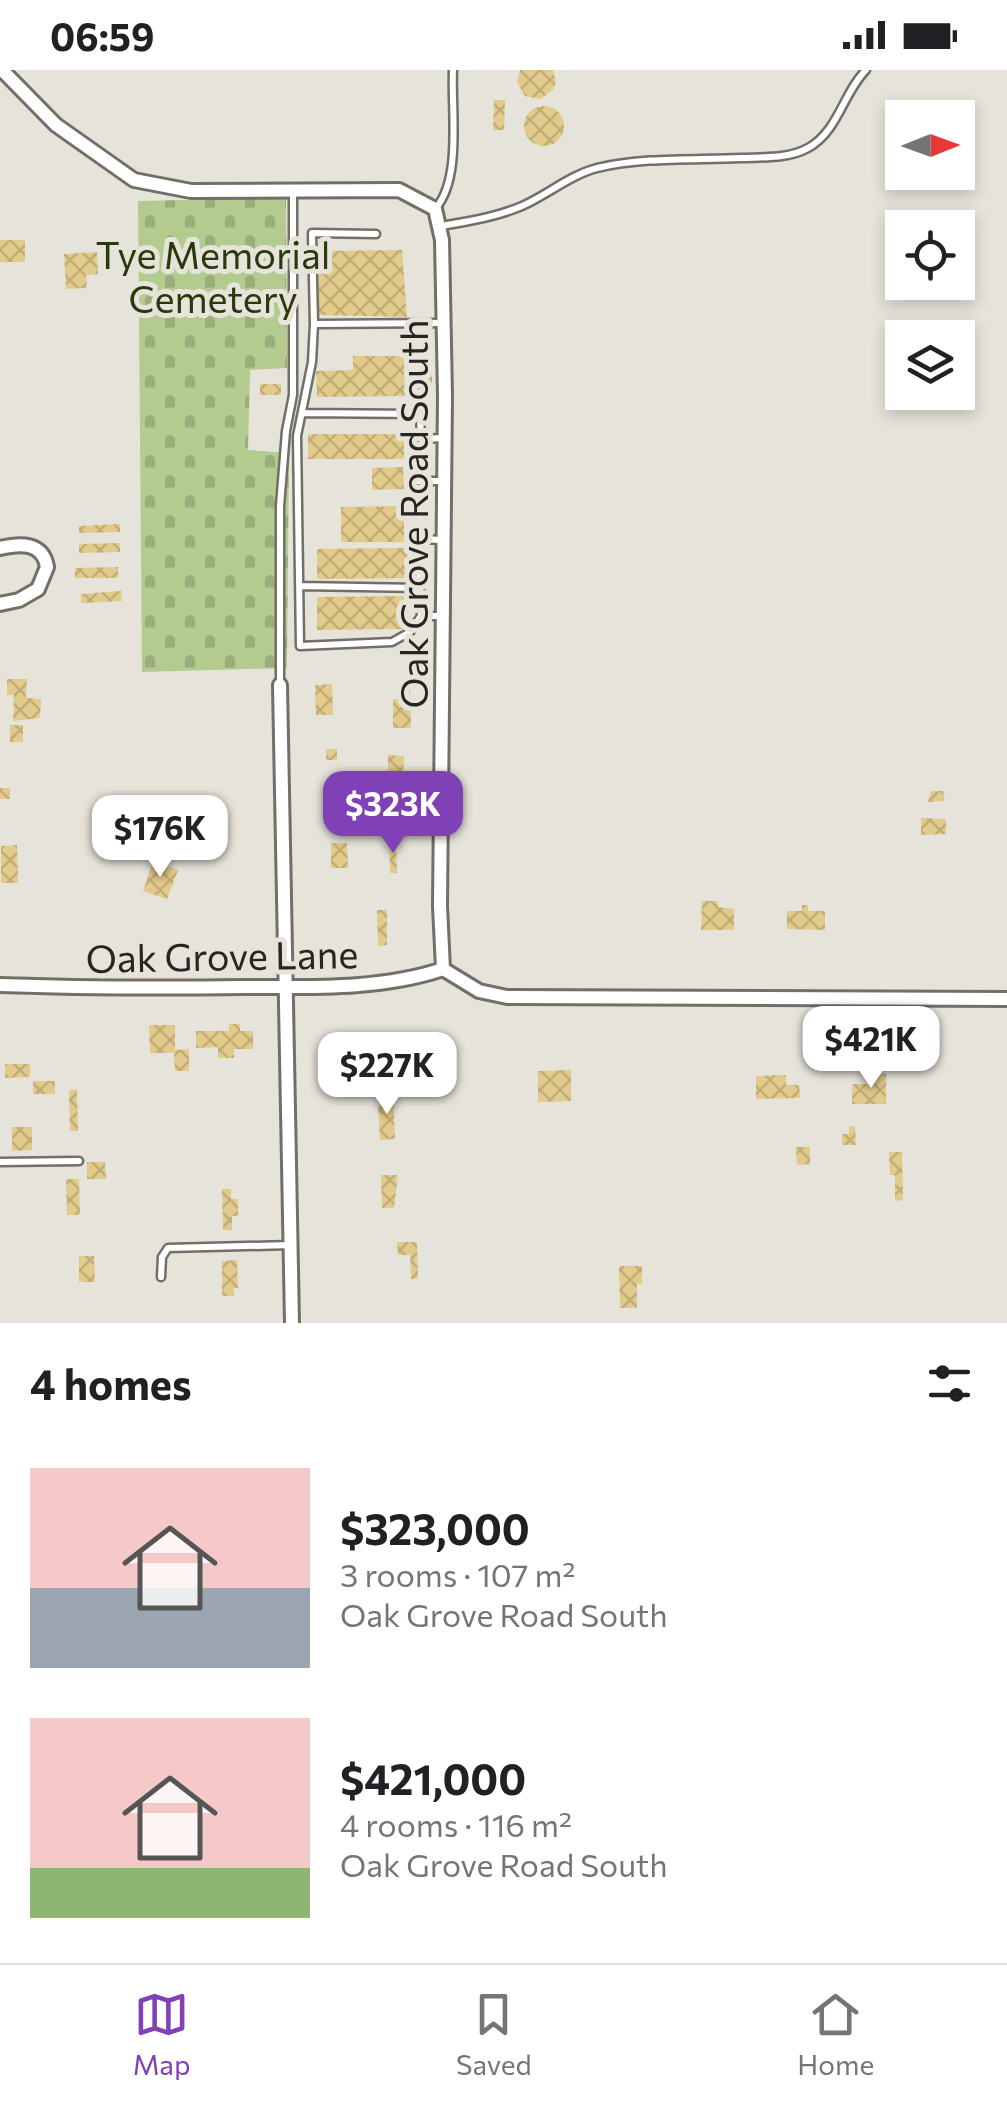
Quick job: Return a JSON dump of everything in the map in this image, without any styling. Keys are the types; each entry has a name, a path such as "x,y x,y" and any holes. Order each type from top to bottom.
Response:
{"street":[{"path":"2,70 56,124 134,180 192,191 400,190 435,209"},
{"name":"Oak Grove Road South","path":"435,209 440,226 444,323 440,906 443,968"},
{"path":"0,548 33,546 41,552 47,567 38,590 0,604"},
{"path":"280,685 292,1323"},
{"path":"443,968 479,990 507,997 1007,999"},
{"name":"Oak Grove Lane","path":"0,985 87,989 284,987 414,979 443,968"}],"lane":[{"path":"435,209 446,196 452,175 453,70"},
{"path":"440,226 491,218 525,205 594,168 646,161 783,157 806,150 835,121 855,82 866,70"},
{"path":"280,685 280,506 286,430 294,394 293,190"},
{"path":"376,234 312,233 312,362 298,436 300,646 392,642 410,632 421,616 420,539 444,540"},
{"path":"314,324 444,323"},
{"path":"302,413 420,414 421,438 444,438"},
{"path":"416,481 444,482"},
{"path":"300,586 420,588"},
{"path":"421,616 443,616"},
{"path":"0,1162 80,1161"},
{"path":"161,1277 162,1257 168,1248 292,1245"}],"green space":[{"name":"Tye Memorial Cemetery","path":"286,198 287,368 250,370 248,450 289,453 287,668 142,672 138,201"}],"building":[{"path":"520,70 553,70 553,90 540,99 525,96 517,82"},
{"path":"494,100 505,100 504,130 493,130"},
{"path":"544,106 558,112 564,126 558,140 544,146 530,140 524,126 530,112"},
{"path":"0,240 25,240 25,262 0,262"},
{"path":"402,250 407,317 319,315 318,251"},
{"path":"97,252 98,274 86,275 87,288 66,289 64,254"},
{"path":"353,356 404,356 405,396 317,397 316,371 353,370"},
{"path":"408,359 432,359 432,389 409,390"},
{"path":"260,384 281,384 281,395 260,395"},
{"path":"308,434 404,434 404,459 308,459"},
{"path":"403,467 404,489 372,490 372,468"},
{"path":"404,506 404,542 341,542 341,507"},
{"path":"120,524 120,532 79,533 79,526"},
{"path":"120,543 120,552 79,553 79,544"},
{"path":"408,548 408,578 317,579 317,549"},
{"path":"118,567 118,578 75,578 75,568"},
{"path":"121,591 122,601 81,603 81,594"},
{"path":"408,596 409,629 317,630 317,597"},
{"path":"7,679 27,679 26,698 41,699 40,718 13,721 14,695 7,695"},
{"path":"402,681 410,681 411,728 393,728 393,699 402,699"},
{"path":"332,684 333,715 316,715 315,685"},
{"path":"10,725 23,725 23,742 10,742"},
{"path":"326,749 337,749 337,760 326,760"},
{"path":"388,755 404,756 403,775 388,775"},
{"path":"387,781 403,781 403,791 387,792"},
{"path":"0,788 10,788 10,799 0,799"},
{"path":"931,791 943,791 945,801 928,802"},
{"path":"921,818 946,819 946,834 921,835"},
{"path":"389,838 396,838 397,873 390,873"},
{"path":"331,843 347,843 348,868 331,868"},
{"path":"17,845 18,883 1,883 1,846"},
{"path":"153,861 178,870 167,899 143,891"},
{"path":"702,901 718,901 718,907 734,909 734,930 701,930"},
{"path":"802,905 808,905 808,911 825,911 825,930 787,929 787,911 802,911"},
{"path":"377,910 387,910 387,945 378,946"},
{"path":"229,1024 240,1024 240,1031 253,1031 253,1049 234,1049 234,1058 218,1058 218,1047 196,1048 196,1031 229,1031"},
{"path":"149,1025 175,1025 175,1050 189,1049 189,1071 175,1071 174,1053 150,1053"},
{"path":"362,1037 403,1037 403,1054 362,1054"},
{"path":"5,1064 30,1064 30,1077 5,1078"},
{"path":"571,1070 571,1101 538,1102 538,1071"},
{"path":"872,1074 886,1074 886,1104 852,1104 852,1084 872,1084"},
{"path":"786,1075 786,1085 799,1085 800,1098 756,1099 756,1076"},
{"path":"33,1081 55,1081 55,1094 33,1094"},
{"path":"77,1089 78,1131 70,1131 69,1090"},
{"path":"393,1089 395,1139 380,1140 378,1105 384,1104 383,1090"},
{"path":"849,1126 855,1126 856,1145 842,1145 842,1134 849,1134"},
{"path":"12,1127 32,1127 32,1150 12,1151"},
{"path":"796,1147 810,1147 810,1164 797,1165"},
{"path":"889,1152 902,1152 903,1200 895,1201 895,1175 890,1175"},
{"path":"87,1162 105,1162 106,1179 87,1179"},
{"path":"381,1175 398,1175 394,1208 382,1208"},
{"path":"66,1179 79,1179 80,1215 67,1215"},
{"path":"222,1189 231,1189 231,1199 238,1199 238,1216 232,1216 232,1230 223,1230"},
{"path":"397,1242 417,1242 418,1279 411,1279 410,1255 398,1255"},
{"path":"79,1256 94,1256 95,1282 79,1282"},
{"path":"237,1260 238,1288 234,1288 234,1296 222,1296 222,1261"},
{"path":"619,1266 642,1266 637,1308 620,1308"}]}
